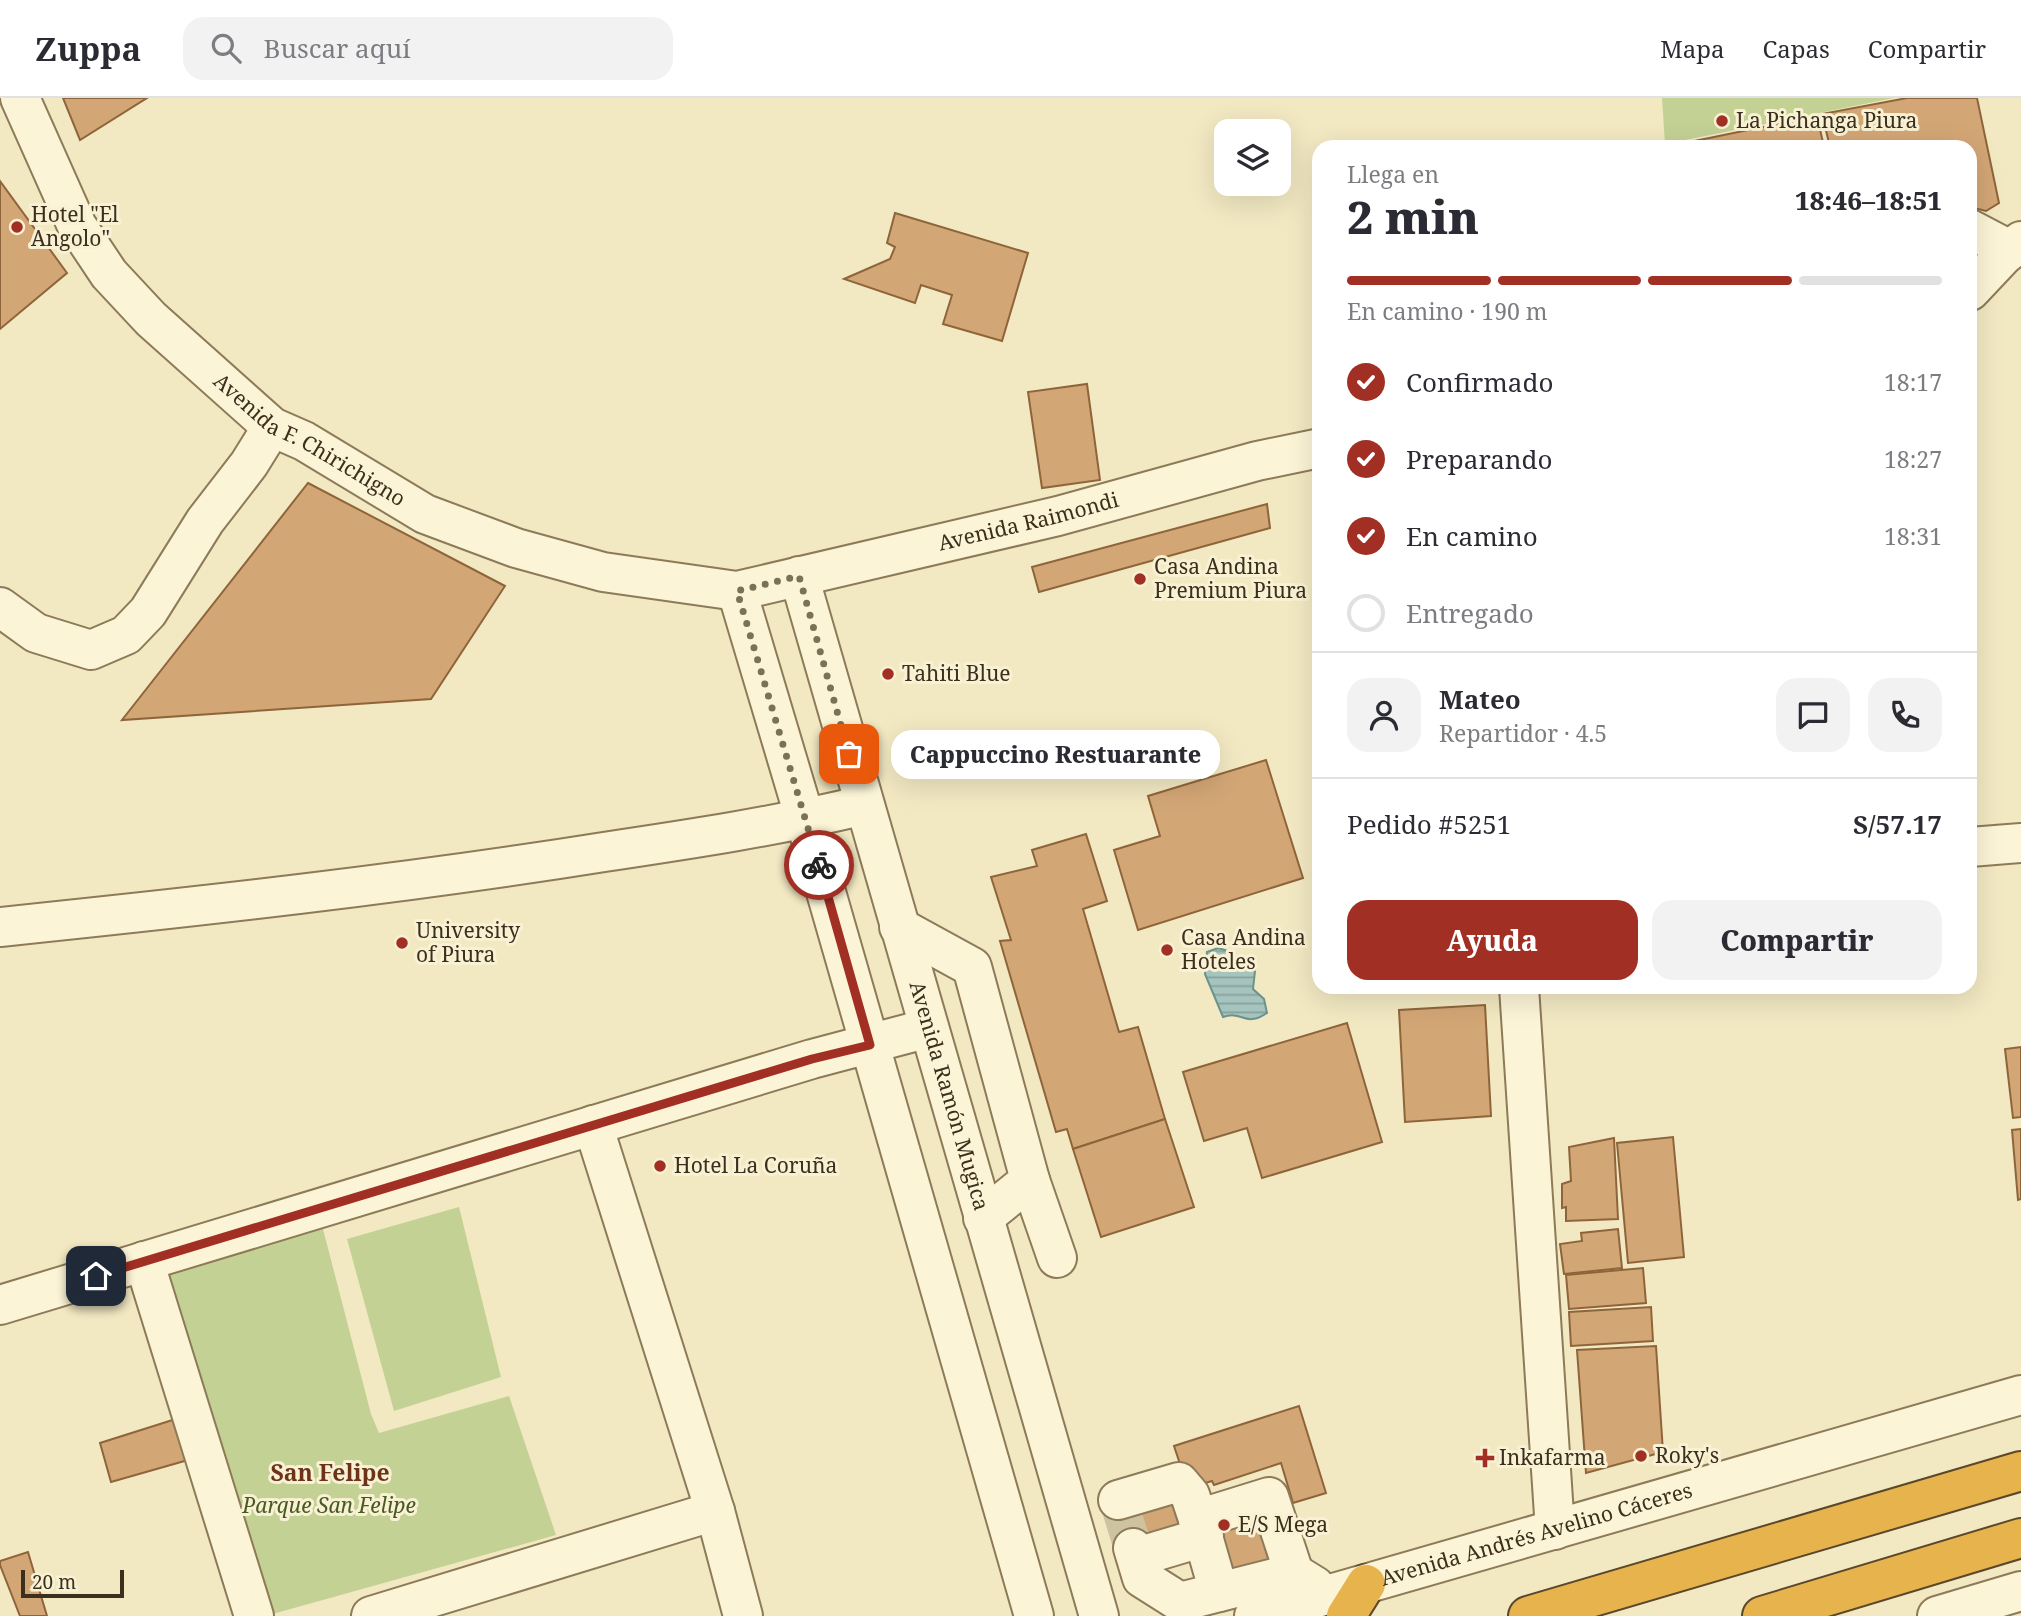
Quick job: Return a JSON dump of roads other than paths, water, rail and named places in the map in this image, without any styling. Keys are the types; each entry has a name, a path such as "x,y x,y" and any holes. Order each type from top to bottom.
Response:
{"highway":[{"path":"1528,1616 2021,1471"},
{"path":"1762,1616 2021,1538"},
{"path":"1337,1605 1366,1584"}],"street":[{"name":"Avenida F. Chirichigno","path":"20,98 77,226 109,274 151,319 272,427 304,441 425,514 516,548 603,572 737,591"},
{"path":"1977,231 2016,245 1977,284"},
{"path":"0,607 36,633 91,650 126,635 156,601 205,521 249,464 272,427"},
{"name":"Avenida Raimondi","path":"737,591 1047,519 1257,461 1312,450"},
{"name":"Avenida Ramón Mugica","path":"799,576 1099,1616"},
{"path":"737,591 1034,1616"},
{"path":"0,927 197,907 496,869 805,819 864,805"},
{"path":"1977,846 2021,843"},
{"path":"899,927 972,967 1030,1180 1056,1258"},
{"path":"1519,994 1555,1530"},
{"path":"0,1305 812,1059 929,1028"},
{"path":"593,1125 715,1511 743,1616"},
{"path":"984,1218 1030,1180"},
{"path":"144,1261 254,1616"},
{"name":"Avenida Andrés Avelino Cáceres","path":"1366,1584 2021,1395"},
{"path":"1007,1520 1065,1501 1119,1503 1179,1482 1190,1495 1219,1592"},
{"path":"1115,1616 1137,1561 1269,1496 1294,1573 1337,1605"},
{"path":"371,1616 715,1511"},
{"path":"1137,1561 1177,1609 1219,1592 1294,1573"},
{"path":"1937,1616 2021,1591"},
{"path":"1254,1616 1337,1605"}],"water":[{"path":"1218,948 1232,952 1236,960 1255,971 1253,989 1264,999 1267,1013 1253,1019 1230,1015 1223,1017 1205,974 1207,952"}],"tunnel":[{"path":"1120,1506 1133,1548"}],"place":[{"name":"La Pichanga Piura","path":"1722,121"},
{"name":"Hotel \"El Angolo\"","path":"17,227"},
{"name":"Casa Andina Premium Piura","path":"1140,579"},
{"name":"Tahiti Blue","path":"888,674"},
{"name":"Cappuccino Restuarante","path":"849,754"},
{"name":"University of Piura","path":"402,943"},
{"name":"Casa Andina Hoteles","path":"1167,950"},
{"name":"Hotel La Coruña","path":"660,1166"},
{"name":"Roky's","path":"1641,1456"},
{"name":"Inkafarma","path":"1485,1458"},
{"name":"E/S Mega","path":"1224,1525"}],"district":[{"name":"San Felipe","path":"330,1473"}],"park label":[{"name":"Parque San Felipe","path":"329,1506"}]}
